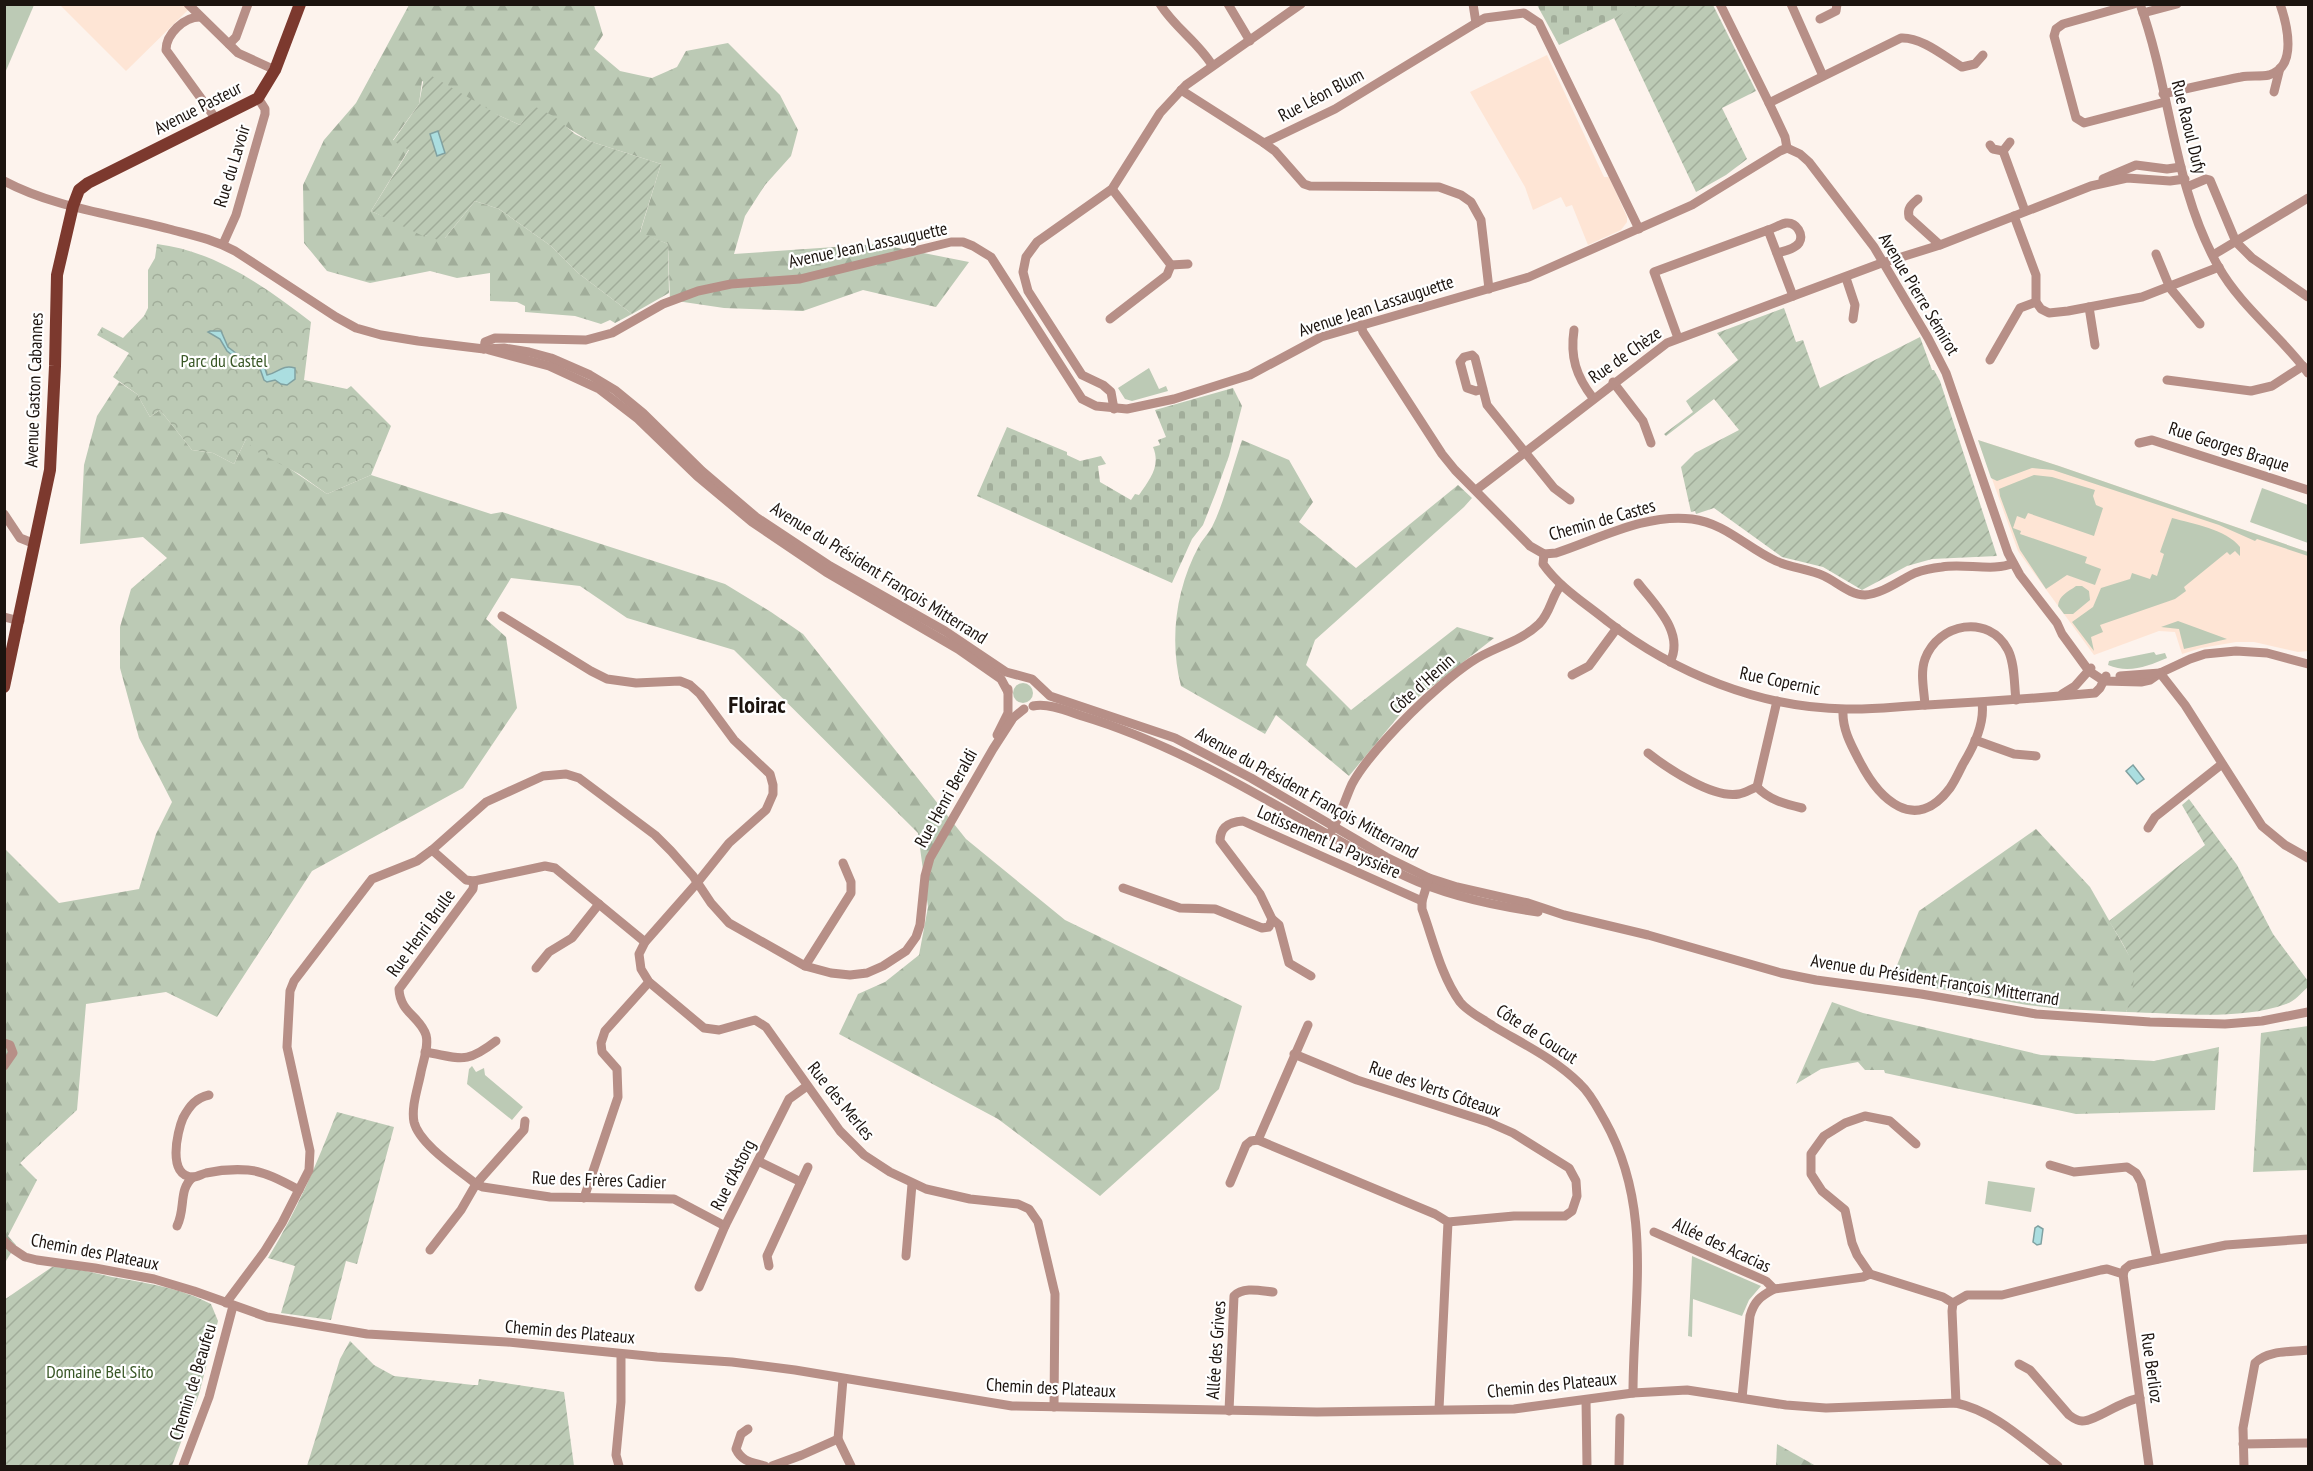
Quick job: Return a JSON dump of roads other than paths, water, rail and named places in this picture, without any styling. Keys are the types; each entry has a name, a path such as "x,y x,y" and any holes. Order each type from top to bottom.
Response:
{"main road":[{"name":"Avenue Pasteur","path":"73,206 79,190 88,183 258,98 274,70 300,4"},
{"name":"Avenue Gaston Cabannes","path":"5,684 20,621 52,451 55,287 73,206"}],"street":[{"path":"188,4 238,53 274,70"},
{"path":"229,44 236,37 248,4"},
{"path":"1160,4 1168,17 1195,42 1212,65"},
{"path":"1228,4 1250,41"},
{"path":"1114,409 1113,396 1109,390 1086,379 1028,291 1023,272 1026,257 1033,246 1112,189 1160,113 1181,90 1212,65 1301,4"},
{"path":"1473,4 1476,22"},
{"path":"1720,4 1785,137 1788,148"},
{"path":"1791,4 1824,76"},
{"path":"1820,19 1836,11 1837,4"},
{"path":"2134,4 2062,24 2056,29 2054,36 2076,118 2084,123 2164,98 2247,76 2270,74 2280,68"},
{"path":"2142,9 2177,4"},
{"path":"2274,93 2280,68 2287,55 2288,38 2280,4"},
{"name":"Rue Raoul Dufy","path":"2142,9 2181,167 2213,255 2242,299 2306,370"},
{"name":"Rue Léon Blum","path":"1181,90 1264,143 1335,110 1476,22 1485,18 1518,13 1530,15 1539,23 1639,229"},
{"path":"200,17 188,20 169,37 166,50 216,119"},
{"path":"1769,104 1901,38 1909,38 1931,48 1962,68 1975,64 1983,55"},
{"name":"Rue du Lavoir","path":"223,244 236,214 265,114 265,109 258,98"},
{"path":"2003,151 2010,142"},
{"path":"1264,143 1275,151 1304,184 1310,186 1439,187 1461,195 1471,202 1481,220 1489,289"},
{"path":"1990,145 1993,149 2003,151"},
{"name":"Avenue Jean Lassauguette","path":"484,349 485,342 495,338 586,340 612,333 663,304 698,291 730,284 801,279 924,248 963,242 983,250 991,257 1082,399 1096,406 1127,409 1236,380 1311,341 1529,277 1700,201 1780,150 1788,148"},
{"name":"Avenue Pierre Sémirot","path":"1788,148 1809,162 1884,263 1941,362 2013,563 2057,623 2066,631 2090,668"},
{"path":"2003,151 2025,211"},
{"path":"2091,186 2125,168 2136,165 2167,170 2181,167"},
{"path":"2091,186 2127,178 2186,183 2210,180 2236,242 2252,258 2308,297"},
{"name":"Avenue du Président François Mitterrand","path":"4,180 33,195 223,244 356,328 381,335 484,349 504,348 551,358 571,365 603,382 643,413 702,471 756,516 830,566 945,631 1006,672 1021,677"},
{"name":"Rue de Chèze","path":"1476,490 1613,382 1667,343 1884,263 1940,245 2091,186"},
{"path":"1112,189 1171,265"},
{"path":"2213,255 2308,198"},
{"path":"1918,199 1910,205 1908,212 1912,222 1940,245"},
{"path":"1897,210 1908,212"},
{"path":"2014,216 2036,275 2036,302 2041,309 2049,313 2142,297 2219,267"},
{"path":"1678,338 1654,272 1786,223 1798,228 1801,236 1800,242 1796,246 1777,253"},
{"path":"1768,230 1793,296"},
{"path":"2156,254 2170,288 2200,324"},
{"path":"1171,265 1188,264"},
{"path":"1110,319 1167,275 1171,265"},
{"path":"1846,278 1855,304 1853,320"},
{"path":"1990,360 2020,308 2036,302"},
{"path":"2089,307 2095,345"},
{"name":"Chemin de Castes","path":"1361,325 1363,332 1442,454 1530,546 1544,554 1556,553 1629,528 1673,518 1711,522 1770,559 1823,575 1862,595 1876,592 1918,572 1937,567 1953,565 1997,568 2013,563"},
{"path":"1574,330 1571,349 1581,383 1593,398"},
{"name":"Avenue du Président François Mitterrand","path":"484,349 549,366 599,389 638,419 697,476 752,522 826,572 958,649 1001,679 1008,695"},
{"path":"2167,380 2251,391 2272,386 2306,370"},
{"path":"1613,382 1643,421 1651,443"},
{"path":"1483,389 1487,405 1554,488 1570,500"},
{"name":"Rue Georges Braque","path":"2139,442 2152,440 2308,490"},
{"path":"6,515 20,538 35,544"},
{"name":"Rue Copernic","path":"1544,554 1543,564 1561,585 1617,628 1670,662 1727,687 1777,701 1843,710 1982,703 2095,693 2105,678"},
{"path":"1638,583 1670,626 1675,646 1670,662"},
{"name":"Côte d'Henin","path":"1331,831 1354,781 1395,730 1413,711 1471,661 1512,643 1538,625 1552,605 1554,592 1561,585"},
{"path":"502,616 607,679 636,683 680,681 690,685 700,694 734,740 770,774 773,794 766,810 729,843 645,942 639,954 641,969 649,982 605,1031 601,1044 602,1052 616,1069 618,1097 584,1198"},
{"path":"4,617 20,621"},
{"path":"1925,705 1924,660 1931,647 1947,631 1973,625 1998,636 2007,648 2011,659 2016,700"},
{"path":"1572,675 1589,666 1617,628"},
{"path":"2060,695 2075,686 2090,668 2105,678 2160,673 2205,654 2228,651 2253,651 2308,664"},
{"path":"2160,673 2185,705 2262,826 2285,845 2308,858"},
{"path":"1021,677 1032,679 1039,687 1039,698 1029,707 1012,704 1008,695 1011,682 1021,677"},
{"name":"Avenue du Président François Mitterrand","path":"1039,687 1050,696 1175,738 1251,778 1331,831"},
{"name":"Rue Henri Beraldi","path":"993,749 1008,713 1008,695"},
{"path":"1757,787 1777,701"},
{"path":"1843,710 1843,723 1868,777 1892,804 1905,810 1921,810 1940,799 1950,788 1975,740 1983,714 1982,703"},
{"name":"Avenue du Président François Mitterrand","path":"1029,707 1048,706 1086,717 1153,742 1386,857 1428,882 1527,910 1564,915 1648,935 1793,975 2036,1014 2150,1022 2226,1024 2262,1021 2308,1012"},
{"name":"Rue Henri Beraldi","path":"697,883 729,923 805,966 850,975 867,973 883,966 906,951 916,937 920,925 925,876 930,858 1013,718 1029,707"},
{"path":"1975,740 2014,754 2036,756"},
{"path":"1648,753 1670,770 1717,791 1730,795 1740,794 1757,787"},
{"path":"2148,828 2155,817 2222,764"},
{"path":"229,1304 282,1223 309,1170 310,1157 287,1047 290,991 294,981 372,879 417,861 486,802 543,776 566,774 579,778 593,787 613,805 655,835 697,883"},
{"path":"1757,787 1763,794 1780,802 1802,808"},
{"name":"Lotissement La Payssière","path":"1311,976 1289,963 1279,925 1272,919 1260,894 1220,842 1220,833 1232,822 1242,821 1422,901"},
{"path":"432,850 466,880 474,881 545,866 555,868 645,942"},
{"path":"805,966 851,893 850,882 843,863"},
{"name":"Rue Henri Brulle","path":"474,881 473,889 399,989 399,998 405,1010 421,1026 427,1038 414,1108 414,1122 417,1131 422,1139 476,1184"},
{"path":"1422,901 1428,882"},
{"path":"1123,888 1180,908 1215,909 1262,928 1269,927 1272,919"},
{"name":"Côte de Coucut","path":"1422,901 1422,909 1446,975 1460,1002 1490,1024 1557,1065 1581,1084 1616,1139 1626,1165 1638,1235 1638,1291 1632,1393"},
{"path":"536,968 549,952 572,938 599,904"},
{"name":"Rue des Merles","path":"649,982 704,1028 719,1030 755,1020 766,1028 851,1144 864,1155 912,1184 970,1199 1018,1204 1029,1209 1038,1222 1055,1294 1054,1407"},
{"path":"1258,1140 1308,1024"},
{"path":"425,1052 466,1058 478,1054 496,1041"},
{"path":"4,1044 10,1045 13,1053 4,1066"},
{"name":"Rue des Verts Côteaux","path":"1294,1054 1357,1080 1504,1129 1569,1168 1576,1181 1577,1196 1572,1211 1564,1216 1504,1217 1448,1222"},
{"name":"Rue d'Astorg","path":"699,1287 725,1226 789,1100 807,1086"},
{"path":"210,1095 194,1101 187,1111 175,1143 180,1169 185,1175 193,1177 226,1170 250,1170 287,1183 299,1190"},
{"path":"1916,1144 1890,1121 1865,1116 1830,1131 1816,1145 1811,1154 1811,1174 1822,1191 1845,1210 1852,1243 1870,1274 1943,1297 1953,1303"},
{"path":"430,1250 461,1210 476,1184 524,1130 525,1121"},
{"path":"1230,1183 1246,1145 1258,1140 1435,1214 1448,1222 1439,1409"},
{"path":"758,1161 801,1182"},
{"path":"2050,1165 2074,1172 2127,1167 2132,1169 2141,1182 2157,1259"},
{"path":"769,1266 767,1256 808,1167"},
{"path":"177,1226 183,1214 183,1192 186,1183 193,1177"},
{"name":"Rue des Frères Cadier","path":"476,1184 550,1197 674,1199 725,1226"},
{"path":"906,1256 912,1184"},
{"name":"Allée des Acacias","path":"1654,1232 1766,1281 1774,1289"},
{"path":"1953,1303 1967,1295 2002,1295 2101,1270 2107,1269 2123,1274 2130,1265 2226,1245 2308,1239"},
{"name":"Chemin des Plateaux","path":"4,1241 25,1257 154,1279 267,1317 367,1335 507,1342 621,1354 732,1362 795,1370 1012,1406 1317,1412 1514,1409 1632,1393 1687,1390 1826,1408 1956,1403 1966,1405 1992,1418 2058,1467"},
{"path":"1742,1398 1750,1316 1753,1305 1762,1295 1774,1289 1863,1277 1870,1274"},
{"name":"Rue Berlioz","path":"2123,1274 2150,1467"},
{"name":"Allée des Grives","path":"1229,1411 1234,1296 1244,1290 1274,1292"},
{"path":"1953,1303 1956,1403"},
{"name":"Chemin de Beaufeu","path":"183,1467 208,1397 229,1304"},
{"path":"2244,1467 2243,1444 2247,1404 2255,1363 2260,1357 2268,1354 2308,1350"},
{"path":"619,1467 616,1455 621,1402 621,1354"},
{"path":"2019,1364 2030,1370 2075,1420 2089,1420 2127,1400 2140,1398"},
{"path":"843,1379 838,1438 851,1467"},
{"path":"1586,1400 1587,1467"},
{"path":"1619,1467 1620,1418"},
{"path":"748,1429 741,1434 736,1449 739,1456 745,1461 765,1467"},
{"path":"772,1467 838,1438"},
{"path":"2243,1444 2308,1443"}],"water":[{"path":"438,131 445,153 437,156 430,134"},
{"path":"221,331 228,347 241,357 255,356 262,359 267,375 291,367 295,368 295,379 287,385 275,380 267,382 264,380 258,363 253,360 237,359 227,351 220,339 208,332"},
{"path":"2133,765 2144,779 2137,784 2126,771"},
{"path":"2038,1226 2043,1229 2041,1244 2037,1245 2033,1242 2035,1228"}],"district":[{"name":"Floirac","path":"757,705"}],"park label":[{"name":"Parc du Castel","path":"224,361"},
{"name":"Domaine Bel Sito","path":"100,1372"}]}
